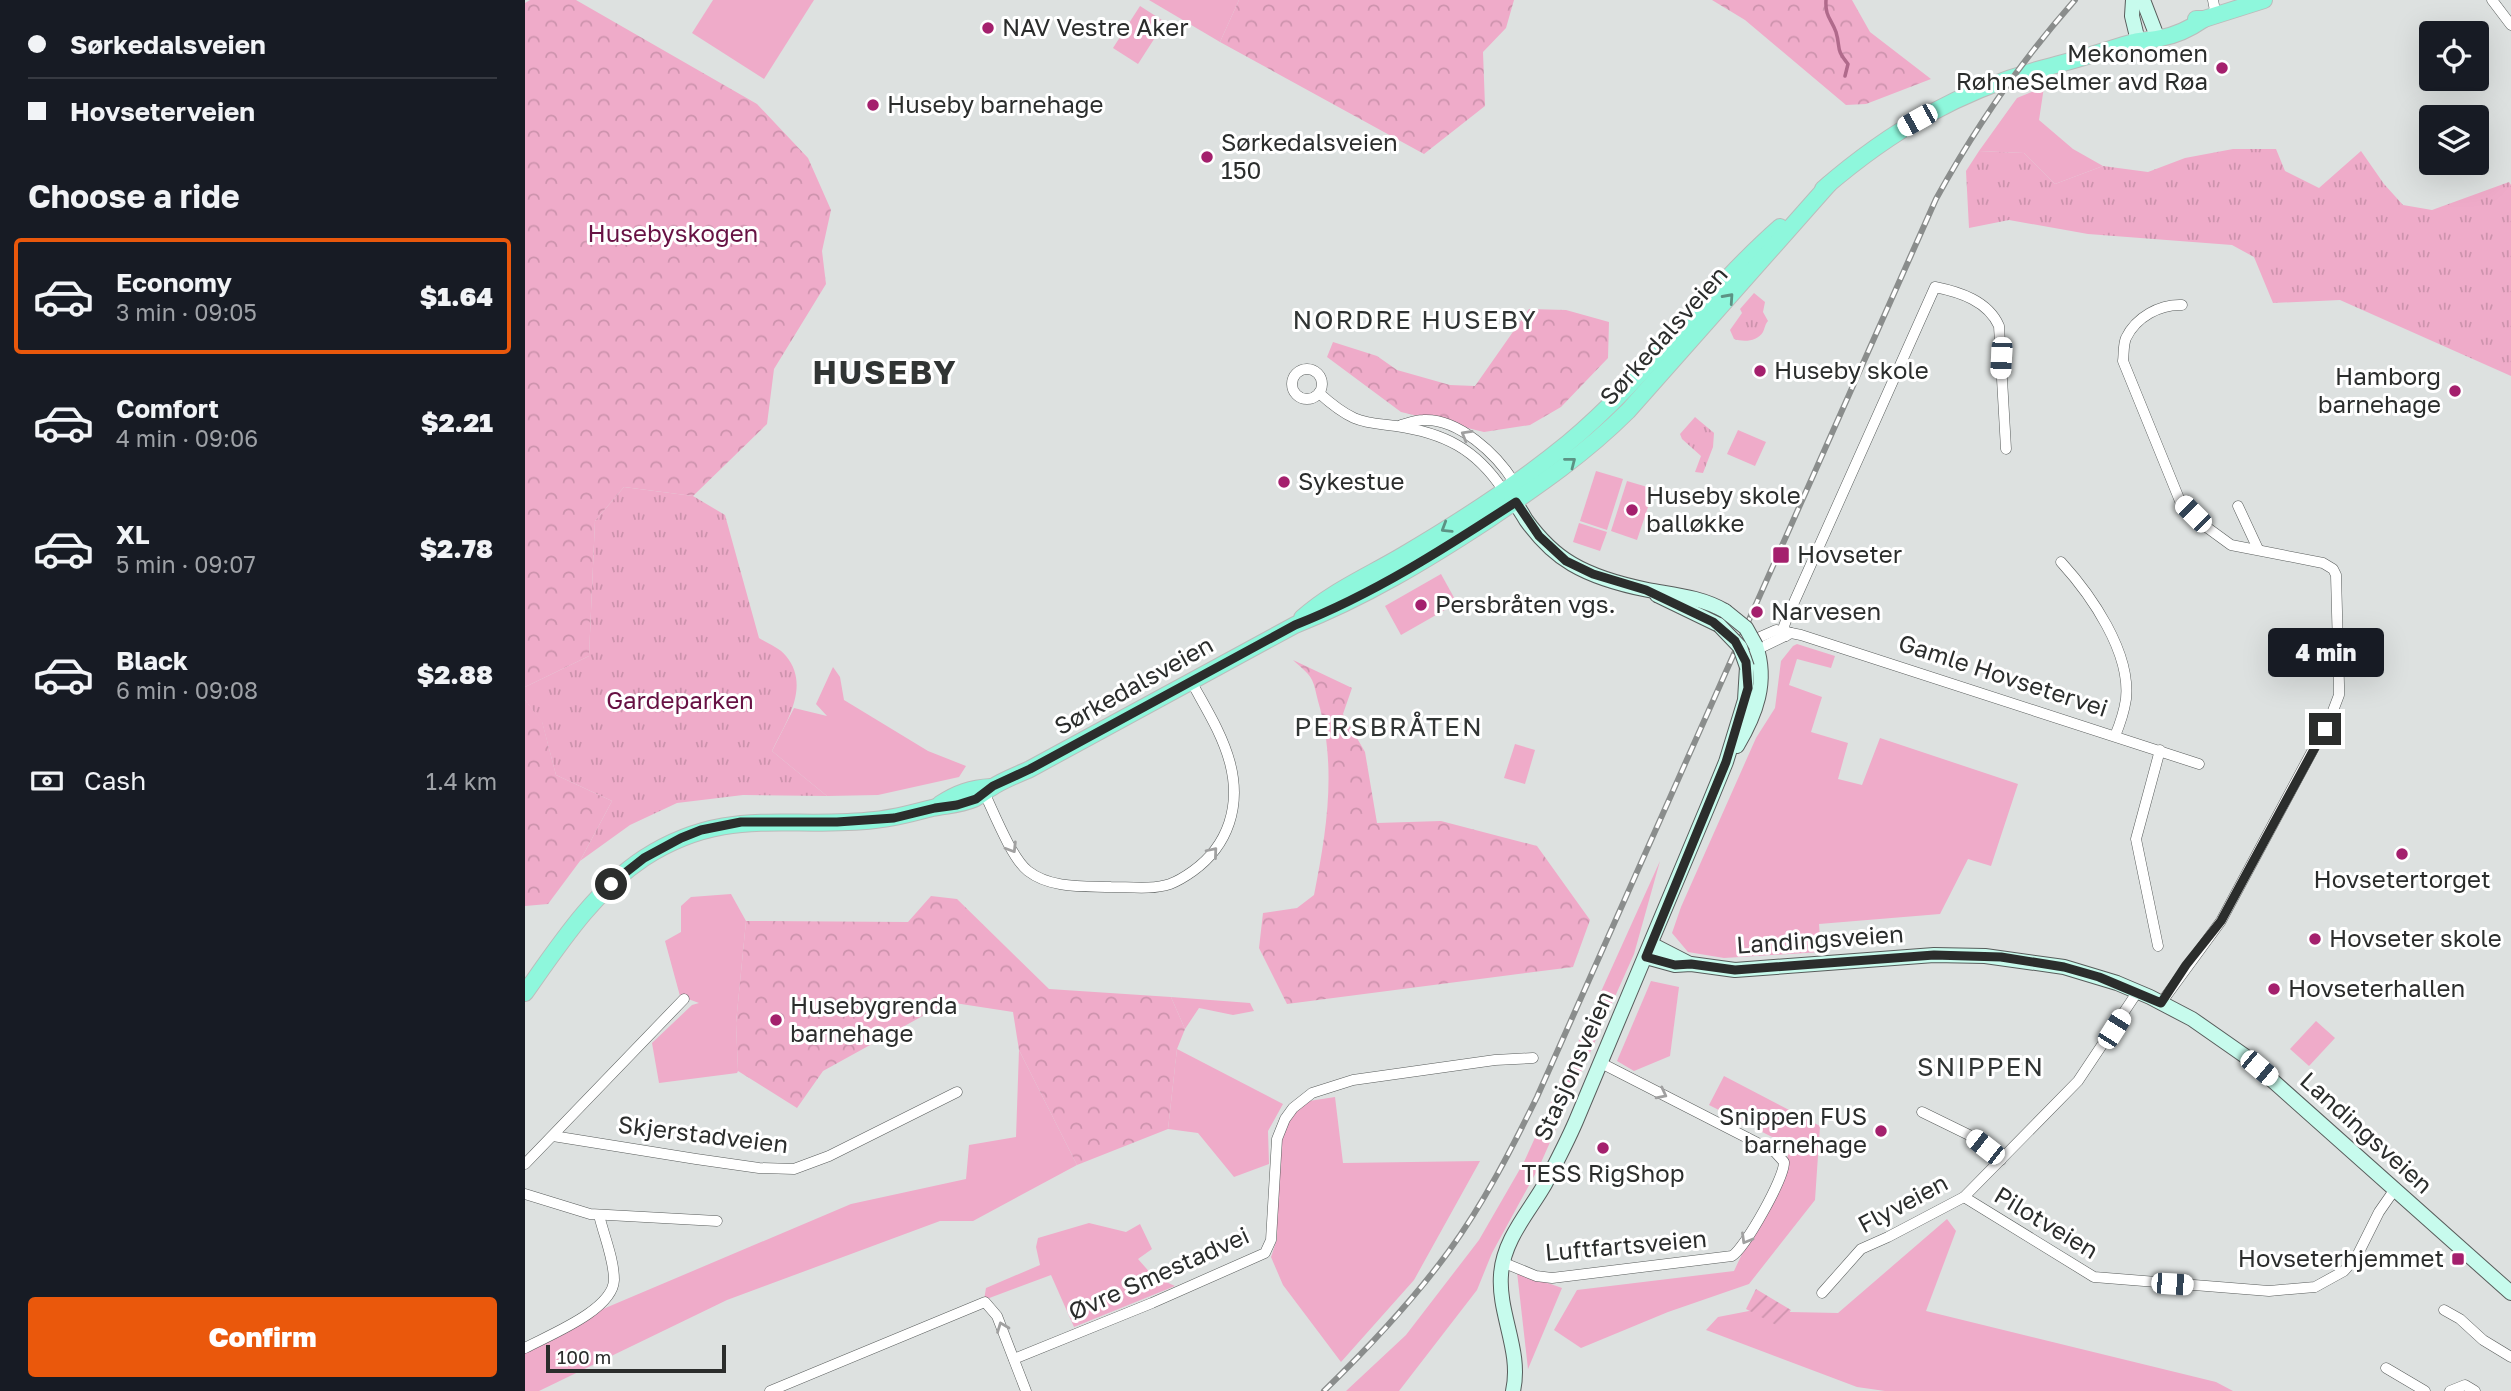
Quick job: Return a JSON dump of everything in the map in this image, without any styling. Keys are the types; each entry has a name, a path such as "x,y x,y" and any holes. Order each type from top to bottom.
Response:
{"main road":[{"name":"Sørkedalsveien","path":"1295,625 1317,604 1405,554 1509,486 1567,444 1620,395 1725,281 1772,235 1829,184 1890,136 1929,112 2016,77 2156,35 2211,11 2264,0"},
{"name":"Sørkedalsveien","path":"525,993 567,934 611,884 644,858 681,838 701,830 741,822 856,822 894,818 976,799 986,789 1030,769 1295,625 1391,580 1516,502 1577,458 1619,419 1829,184"}],"street":[{"path":"2133,0 2132,16 2138,41"},
{"path":"2143,0 2156,35"},
{"path":"2492,0 2511,25"},
{"path":"1753,650 1787,633 1785,622 1935,287 1982,304 1993,313 1999,326 2006,449"},
{"path":"2161,1003 2186,965 2221,921 2331,716 2339,695 2339,623 2336,575 2333,569 2323,562 2231,545 2205,526 2180,501 2123,362 2125,340 2141,319 2167,304 2182,305"},
{"path":"1319,393 1353,418 1435,435 1459,445 1509,486 1516,502 1539,536 1566,561 1593,574 1646,590 1687,596 1725,611 1746,628 1753,650"},
{"path":"2238,506 2258,550"},
{"path":"2061,562 2095,605 2122,663 2126,700 2115,736"},
{"path":"1646,590 1719,625 1735,641 1753,650"},
{"name":"Gamle Hovsetervei","path":"1787,633 2199,764"},
{"name":"Stasjonsveien","path":"1513,1391 1515,1365 1501,1296 1502,1262 1512,1237 1567,1141 1649,951 1726,762 1745,700 1753,650"},
{"path":"986,789 1002,831 1026,869 1041,878 1075,886 1131,887 1162,886 1179,880 1202,864 1218,847 1231,821 1234,804 1233,778 1221,737 1191,681"},
{"path":"2158,946 2136,839 2160,750"},
{"name":"Landingsveien","path":"1649,951 1675,965 1691,964 1735,970 1934,955 1985,956 2064,967 2138,991 2207,1029 2245,1056 2511,1293"},
{"name":"Flyveien","path":"1822,1293 1861,1249 1963,1197 2078,1082 2138,991"},
{"path":"525,1164 684,999"},
{"name":"Øvre Smestadvei","path":"1014,1359 1265,1253 1271,1240 1275,1153 1279,1131 1293,1108 1312,1093 1353,1080 1495,1060 1533,1058"},
{"name":"Luftfartsveien","path":"1502,1262 1536,1276 1552,1278 1732,1256 1743,1245 1784,1168 1781,1156 1775,1152 1601,1063"},
{"name":"Skjerstadveien","path":"552,1136 759,1168 794,1169 828,1156 957,1092"},
{"path":"1921,1112 1960,1130 2001,1160"},
{"name":"Pilotveien","path":"1963,1197 2094,1277 2269,1290 2315,1287 2344,1271 2357,1256 2379,1212 2395,1189"},
{"path":"525,1194 578,1212 599,1216 716,1221"},
{"path":"525,1348 596,1310 610,1296 614,1278 599,1216"},
{"path":"770,1391 985,1302 997,1315 1026,1391"},
{"path":"2444,1310 2460,1319 2483,1340 2511,1357"},
{"path":"2386,1367 2425,1391"},
{"path":"2450,1391 2465,1385 2475,1391"}],"green space":[{"name":"Husebyskogen","path":"530,0 576,0 757,104 808,158 831,210 822,251 826,284 774,369 767,424 693,496 624,487 595,521 589,656 525,687 525,3"},
{"path":"713,0 814,0 764,79 692,33"},
{"path":"1149,0 1239,0 1220,42"},
{"path":"1239,0 1514,0 1506,28 1483,52 1485,106 1424,154 1220,42"},
{"path":"1712,0 1852,0 1870,32 1931,79 1866,104 1846,105 1745,20"},
{"path":"1140,6 1165,22 1138,64 1113,48"},
{"path":"2044,87 2039,120 2073,149 2103,166 2055,184 2024,153 1979,151 2017,98"},
{"path":"2233,149 2276,149 2285,171 2319,188 2361,151 2384,184 2403,205 2432,210 2509,182 2511,376 2340,300 2273,303 2254,257 2232,245 2088,234 2009,220 1969,228 1966,171 1979,151 2024,153 2055,184 2103,166 2148,172 2185,158"},
{"path":"1754,293 1765,302 1763,312 1768,321 1757,338 1746,341 1734,339 1730,330 1742,313 1740,309"},
{"path":"1529,309 1566,310 1609,322 1608,358 1561,407 1530,425 1484,432 1401,412 1327,357 1333,342 1377,356 1397,370 1450,385 1475,386"},
{"path":"1695,417 1714,433 1713,447 1703,473 1695,472 1701,456 1680,434"},
{"path":"1738,430 1766,442 1755,466 1727,454"},
{"path":"1596,471 1623,479 1607,530 1580,521"},
{"name":"Huseby skole balløkke","path":"1627,481 1654,489 1637,540 1611,531"},
{"name":"Gardeparken","path":"624,487 693,496 725,515 759,638 783,653 793,668 796,679 794,704 772,751 827,796 743,795 677,803 630,825 580,861 612,801 556,775 542,722 525,700 525,687 589,656 595,521"},
{"path":"1579,523 1607,532 1600,551 1573,542"},
{"name":"Persbråten vgs.","path":"1441,574 1457,603 1401,635 1385,606"},
{"path":"1797,644 1835,656 1831,668 1797,659 1789,685 1822,697 1811,732 1848,743 1838,779 1862,785 1880,738 2018,784 1991,866 1968,859 1940,914 1819,924 1821,952 1724,958 1688,952 1672,933 1681,907 1756,738 1775,708 1781,661"},
{"path":"1293,660 1352,688 1343,714 1365,752 1377,823 1441,821 1537,846 1590,920 1573,967 1287,1004 1259,948 1263,913 1297,908 1314,895 1326,822 1329,773 1324,725 1314,685 1308,674"},
{"path":"833,667 840,677 844,700 928,751 966,766 959,777 878,795 827,796 772,751 794,708 827,716 816,704"},
{"path":"525,700 542,721 556,775 612,801 580,861 548,904 525,906"},
{"path":"1515,744 1535,750 1525,784 1504,778"},
{"path":"1660,861 1634,954 1539,1167 1492,1253 1477,1290 1399,1391 1346,1391 1406,1335 1479,1240 1524,1162"},
{"path":"731,894 746,921 736,1023 738,1071 659,1083 652,1043 692,1005 699,1003 680,996 665,941 681,932 681,906 691,897"},
{"path":"931,896 957,899 1049,989 1171,997 1185,1029 1177,1049 1168,1129 1077,1165 1019,1050 1013,1012 948,1002 823,1071 797,1108 738,1071 736,1023 746,921 908,922"},
{"path":"1651,981 1679,987 1670,1056 1634,1071 1617,1061"},
{"path":"1171,997 1250,1003 1254,1011 1233,1015 1199,1008 1185,1029"},
{"path":"2316,1021 2335,1038 2309,1066 2290,1049"},
{"path":"1177,1049 1283,1104 1268,1131 1269,1164 1234,1177 1198,1133 1168,1129"},
{"path":"1019,1050 1077,1165 973,1221 940,1221 727,1300 539,1391 525,1391 525,1351 603,1309 851,1204 966,1179 969,1145 1016,1137"},
{"path":"1724,1076 1820,1126 1815,1200 1749,1284 1668,1312 1581,1348 1554,1330 1577,1290 1734,1271 1792,1147 1709,1105"},
{"path":"1335,1097 1343,1163 1480,1161 1414,1280 1341,1362 1283,1285 1271,1257 1277,1239 1278,1132 1291,1111 1309,1101"},
{"path":"1947,1219 1956,1231 1926,1311 2216,1382 2233,1391 1885,1391 1857,1387 1706,1330 1718,1317 1749,1311 1838,1313"},
{"path":"1089,1223 1126,1232 1140,1224 1152,1249 1138,1259 1153,1276 1175,1286 1074,1327 1051,1275 984,1300 986,1288 1040,1265 1036,1247 1038,1238"},
{"path":"1517,1272 1562,1288 1528,1369"},
{"path":"1756,1289 1791,1310 1787,1316 1784,1315 1778,1326 1746,1309"}],"waterway":[{"path":"1826,0 1827,14 1836,32 1840,51 1848,64 1845,76"}],"railway":[{"path":"1324,1391 1389,1324 1435,1270 1462,1233 1507,1156 1537,1097 1936,199 2000,96 2075,0"}],"place":[{"name":"NAV Vestre Aker","path":"988,28"},
{"name":"Mekonomen RøhneSelmer avd Røa","path":"2222,68"},
{"name":"Huseby barnehage","path":"873,105"},
{"name":"Sørkedalsveien 150","path":"1207,157"},
{"name":"Huseby skole","path":"1760,371"},
{"name":"Hamborg barnehage","path":"2455,391"},
{"name":"Sykestue","path":"1284,482"},
{"name":"Huseby skole balløkke","path":"1632,510"},
{"name":"Hovseter","path":"1781,555"},
{"name":"Persbråten vgs.","path":"1421,605"},
{"name":"Narvesen","path":"1757,612"},
{"name":"Hovsetertorget","path":"2402,854"},
{"name":"Hovseter skole","path":"2315,939"},
{"name":"Hovseterhallen","path":"2274,989"},
{"name":"Husebygrenda barnehage","path":"776,1020"},
{"name":"Snippen FUS barnehage","path":"1881,1131"},
{"name":"TESS RigShop","path":"1603,1148"},
{"name":"Hovseterhjemmet","path":"2458,1259"}],"district":[{"name":"NORDRE HUSEBY","path":"1415,320"},
{"name":"HUSEBY","path":"885,373"},
{"name":"PERSBRÅTEN","path":"1389,727"},
{"name":"SNIPPEN","path":"1981,1067"}],"route":[{"path":"611,884 644,858 701,830 741,822 856,822 894,818 976,799 993,786 1030,769 1295,625 1391,580 1516,502 1539,536 1566,561 1593,574 1646,590 1713,622 1724,630 1743,652 1748,688 1726,762 1646,957 1669,964 1735,970 1934,955 2012,958 2084,972 2138,991 2161,1003 2186,965 2221,921 2325,729"}]}
